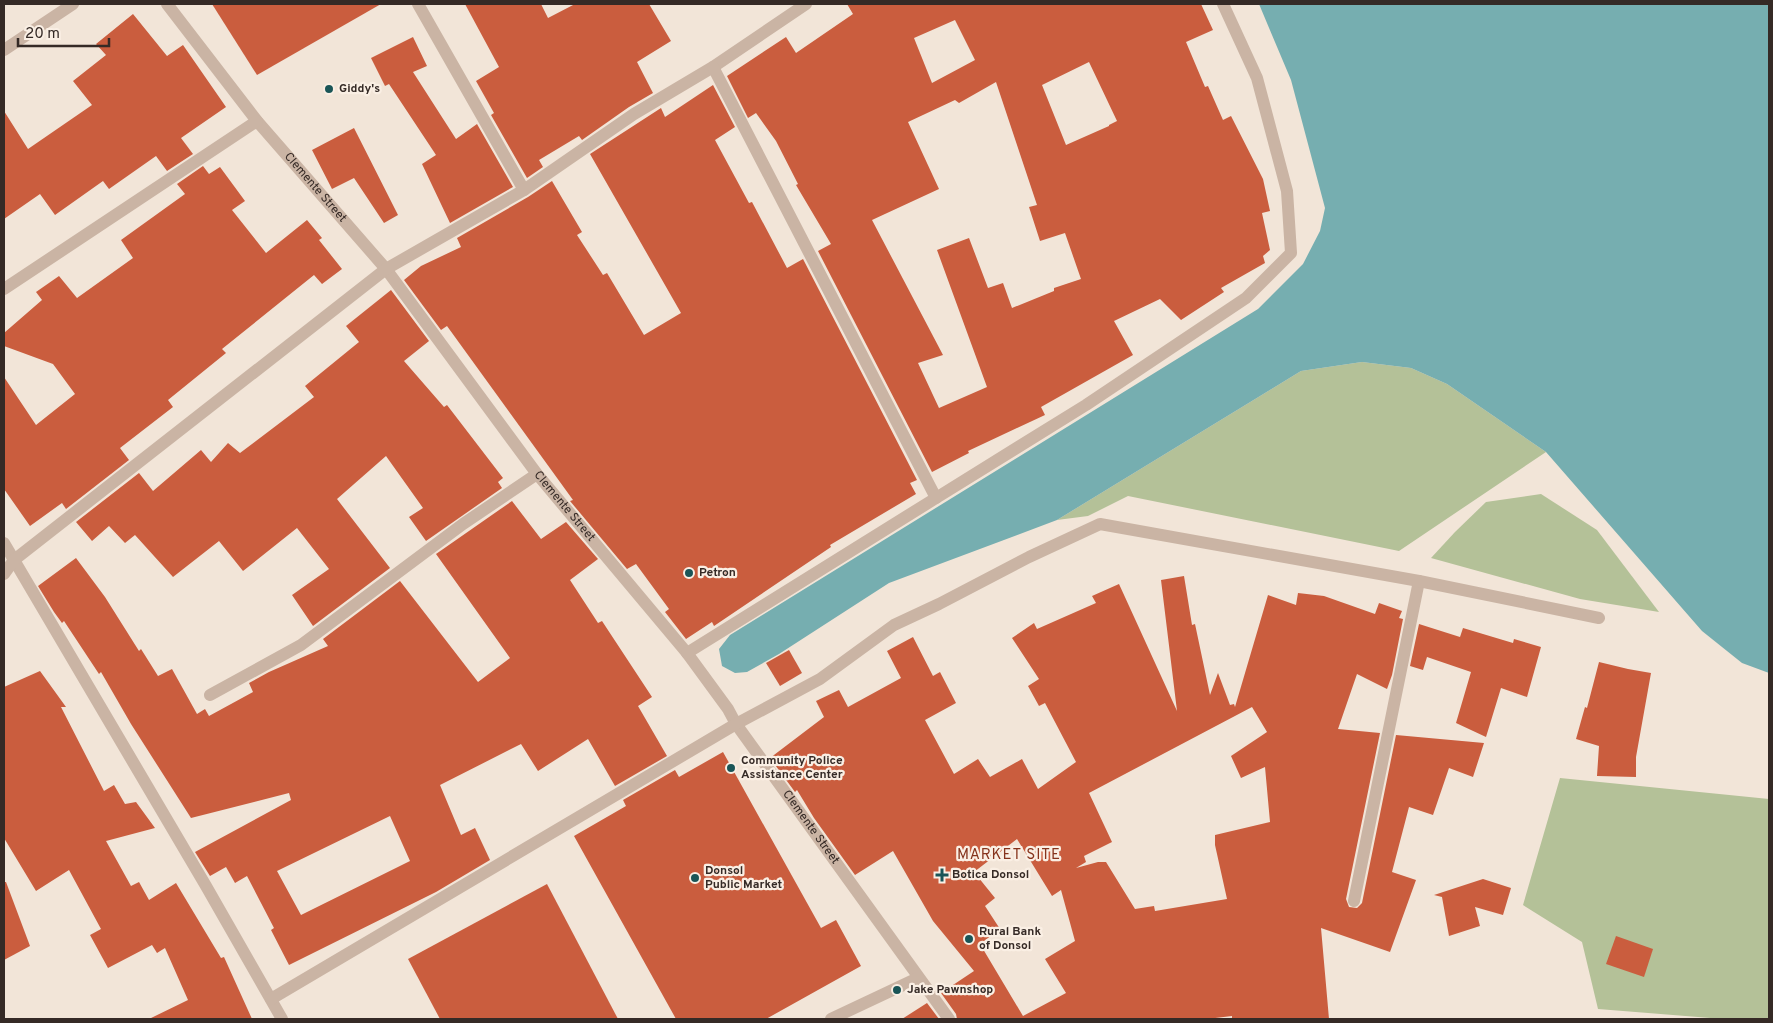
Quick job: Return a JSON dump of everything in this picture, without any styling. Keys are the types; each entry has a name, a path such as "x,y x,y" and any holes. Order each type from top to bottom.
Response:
{"street":[{"path":"4,50 73,4"},
{"name":"Clemente Street","path":"167,4 257,121 386,269 537,474 687,653 918,978 950,1019"},
{"path":"418,4 524,190"},
{"path":"4,574 14,560 386,269 524,190 634,114 713,67 806,4"},
{"path":"687,653 1086,405 1246,298 1291,253 1287,191 1258,78 1223,4"},
{"path":"713,67 936,498"},
{"path":"4,289 257,121"},
{"path":"210,695 301,645 463,524 537,474"},
{"path":"271,999 736,724 820,679 894,625 1029,557 1100,524 1419,581 1599,618"},
{"path":"4,543 282,1019"},
{"path":"1354,901 1419,581"},
{"path":"831,1019 918,978"}],"green space":[{"path":"1362,362 1411,368 1447,384 1546,452 1399,551 1128,496 1088,516 1057,520 1301,371"},
{"path":"1541,494 1597,530 1659,612 1580,599 1431,558 1486,502"},
{"path":"1560,778 1769,799 1769,1019 1723,1019 1598,1009 1582,942 1523,905"}],"water":[{"path":"1259,4 1769,4 1769,673 1742,663 1702,631 1546,452 1447,384 1411,368 1362,362 1301,371 1057,520 889,583 779,654 747,672 735,673 722,666 719,649 730,635 1258,309 1303,264 1320,231 1325,208 1291,80"}],"building":[{"path":"212,4 381,4 257,75"},
{"path":"465,4 541,4 548,18 575,4 649,4 671,41 637,62 653,93 629,107 582,140 579,136 539,160 543,167 527,178 491,115 494,113 476,81 499,67"},
{"path":"847,4 1201,4 1213,30 1186,42 1205,87 1208,86 1223,120 1231,116 1263,179 1270,211 1262,213 1270,250 1263,256 1265,263 1221,288 1224,292 1181,320 1160,299 1114,321 1133,355 1041,407 1045,415 968,451 969,453 932,472 818,251 831,244 796,185 798,184 776,141 756,113 748,118 727,76 786,37 796,53 853,14","holes":["955,20 975,60 932,83 914,38","1089,62 1117,121 1066,145 1042,85","996,82 1037,205 1029,207 1040,241 1065,233 1081,279 1054,288 1054,291 1012,308 1003,283 988,288 969,238 937,250 987,387 939,408 918,363 943,355 872,220 939,189 908,122 955,100 959,103"]},
{"path":"133,14 167,56 183,45 226,107 181,138 193,154 167,171 156,156 109,189 103,181 55,215 40,194 4,219 4,111 28,149 92,105 73,81 106,55 96,44"},
{"path":"413,37 427,66 413,72 456,139 477,124 513,187 450,223 422,164 436,155 389,84 385,86 371,58"},
{"path":"713,85 735,127 715,140 749,203 752,202 787,268 803,259 917,480 910,483 916,494 830,545 831,547 714,626 712,622 686,639 665,612 669,609 636,564 627,569 570,501 573,500 447,326 441,330 404,280 421,266 461,247 457,238 552,181 582,232 577,235 603,275 607,273 644,335 681,313 590,154 661,108 665,117"},
{"path":"354,128 398,215 384,223 354,178 332,189 312,150"},
{"path":"203,166 209,174 220,167 245,201 232,210 266,253 307,220 322,238 319,240 342,269 322,284 314,275 222,349 226,353 168,400 173,407 120,448 129,460 66,509 62,503 30,526 4,489 4,377 36,425 75,394 53,364 4,346 4,333 42,300 36,292 59,276 77,298 133,258 121,240 185,194 177,184"},
{"path":"391,290 429,341 404,361 444,407 447,405 503,478 498,482 502,488 426,541 409,517 423,508 386,456 337,499 390,568 313,626 292,595 329,569 297,528 243,571 219,541 173,577 135,535 125,543 109,526 92,541 76,522 139,473 153,491 201,450 211,462 228,443 240,453 314,397 305,386 359,342 346,326"},
{"path":"512,501 541,539 566,522 598,559 570,580 598,623 602,621 652,697 638,706 667,756 615,786 588,739 538,771 521,744 440,785 461,835 475,828 490,860 436,892 289,965 271,930 274,928 247,876 235,883 226,867 210,876 195,852 291,800 289,793 191,818 131,724 101,672 99,674 64,621 62,623 54,612 38,586 76,558 105,597 139,651 141,649 158,676 172,669 197,714 205,709 209,716 253,692 249,683 328,646 323,639 400,581 478,682 510,658 436,554","holes":["390,816 410,861 301,915 277,871"]},
{"path":"1184,576 1192,625 1195,624 1210,695 1218,673 1230,705 1234,704 1235,707 1268,595 1296,605 1298,593 1324,596 1375,614 1379,603 1402,611 1399,618 1403,619 1392,675 1387,689 1357,674 1338,729 1380,733 1346,899 1349,907 1357,908 1362,903 1396,735 1484,743 1473,777 1449,768 1433,815 1409,807 1392,872 1416,880 1390,952 1321,928 1329,1019 1232,1019 1232,1016 1207,1019 957,1019 956,1014 941,993 974,971 933,921 893,851 855,875 814,818 797,790 795,792 770,758 824,717 816,701 839,690 848,707 901,678 887,651 913,637 933,676 940,672 956,703 925,720 954,774 978,759 990,777 1022,759 1038,789 1076,762 1045,703 1039,706 1028,686 1039,679 1012,638 1034,623 1037,629 1096,603 1092,596 1119,584 1177,711 1161,580","holes":["1252,707 1267,732 1231,756 1241,778 1265,767 1270,822 1215,835 1215,845 1227,899 1155,911 1154,906 1135,909 1106,862 1098,862 1076,868 1086,862 1084,856 1112,842 1089,793","1017,839 1052,896 1061,890 1075,941 1045,959 1066,993 1023,1016 980,944 1000,929 985,906 995,898 974,872"]},
{"path":"1419,624 1460,637 1463,628 1513,643 1514,639 1541,647 1527,697 1501,688 1486,737 1456,723 1471,672 1427,657 1423,670 1410,666"},
{"path":"789,650 802,673 780,686 766,663"},
{"path":"1599,662 1651,673 1636,757 1636,777 1597,776 1599,746 1576,739 1585,707 1587,708"},
{"path":"40,671 66,707 61,707 104,791 114,785 125,804 136,802 155,828 106,841 131,886 139,882 149,900 176,883 221,958 224,957 252,1019 149,1019 188,1000 165,948 157,953 152,945 108,968 90,935 101,929 69,870 36,891 4,838 4,687"},
{"name":"Donsol Public Market","path":"723,752 821,928 836,920 861,966 766,1019 676,1019 574,836 626,806 623,800 675,770 679,777"},
{"path":"1483,879 1511,888 1503,915 1475,907 1480,926 1449,936 1442,897 1434,895"},
{"path":"4,882 6,882 30,946 4,960"},
{"path":"547,884 618,1019 440,1019 408,959"},
{"path":"1616,936 1653,949 1644,977 1606,964"},
{"path":"927,1003 939,1019 902,1019"}],"place":[{"name":"Giddy's","path":"329,89"},
{"name":"Petron","path":"689,573"},
{"name":"Community Police Assistance Center","path":"731,768"},
{"name":"Botica Donsol","path":"942,875"},
{"name":"Donsol Public Market","path":"695,878"},
{"name":"Rural Bank of Donsol","path":"969,939"},
{"name":"Jake Pawnshop","path":"897,990"}],"district":[{"name":"MARKET SITE","path":"1009,855"}]}
